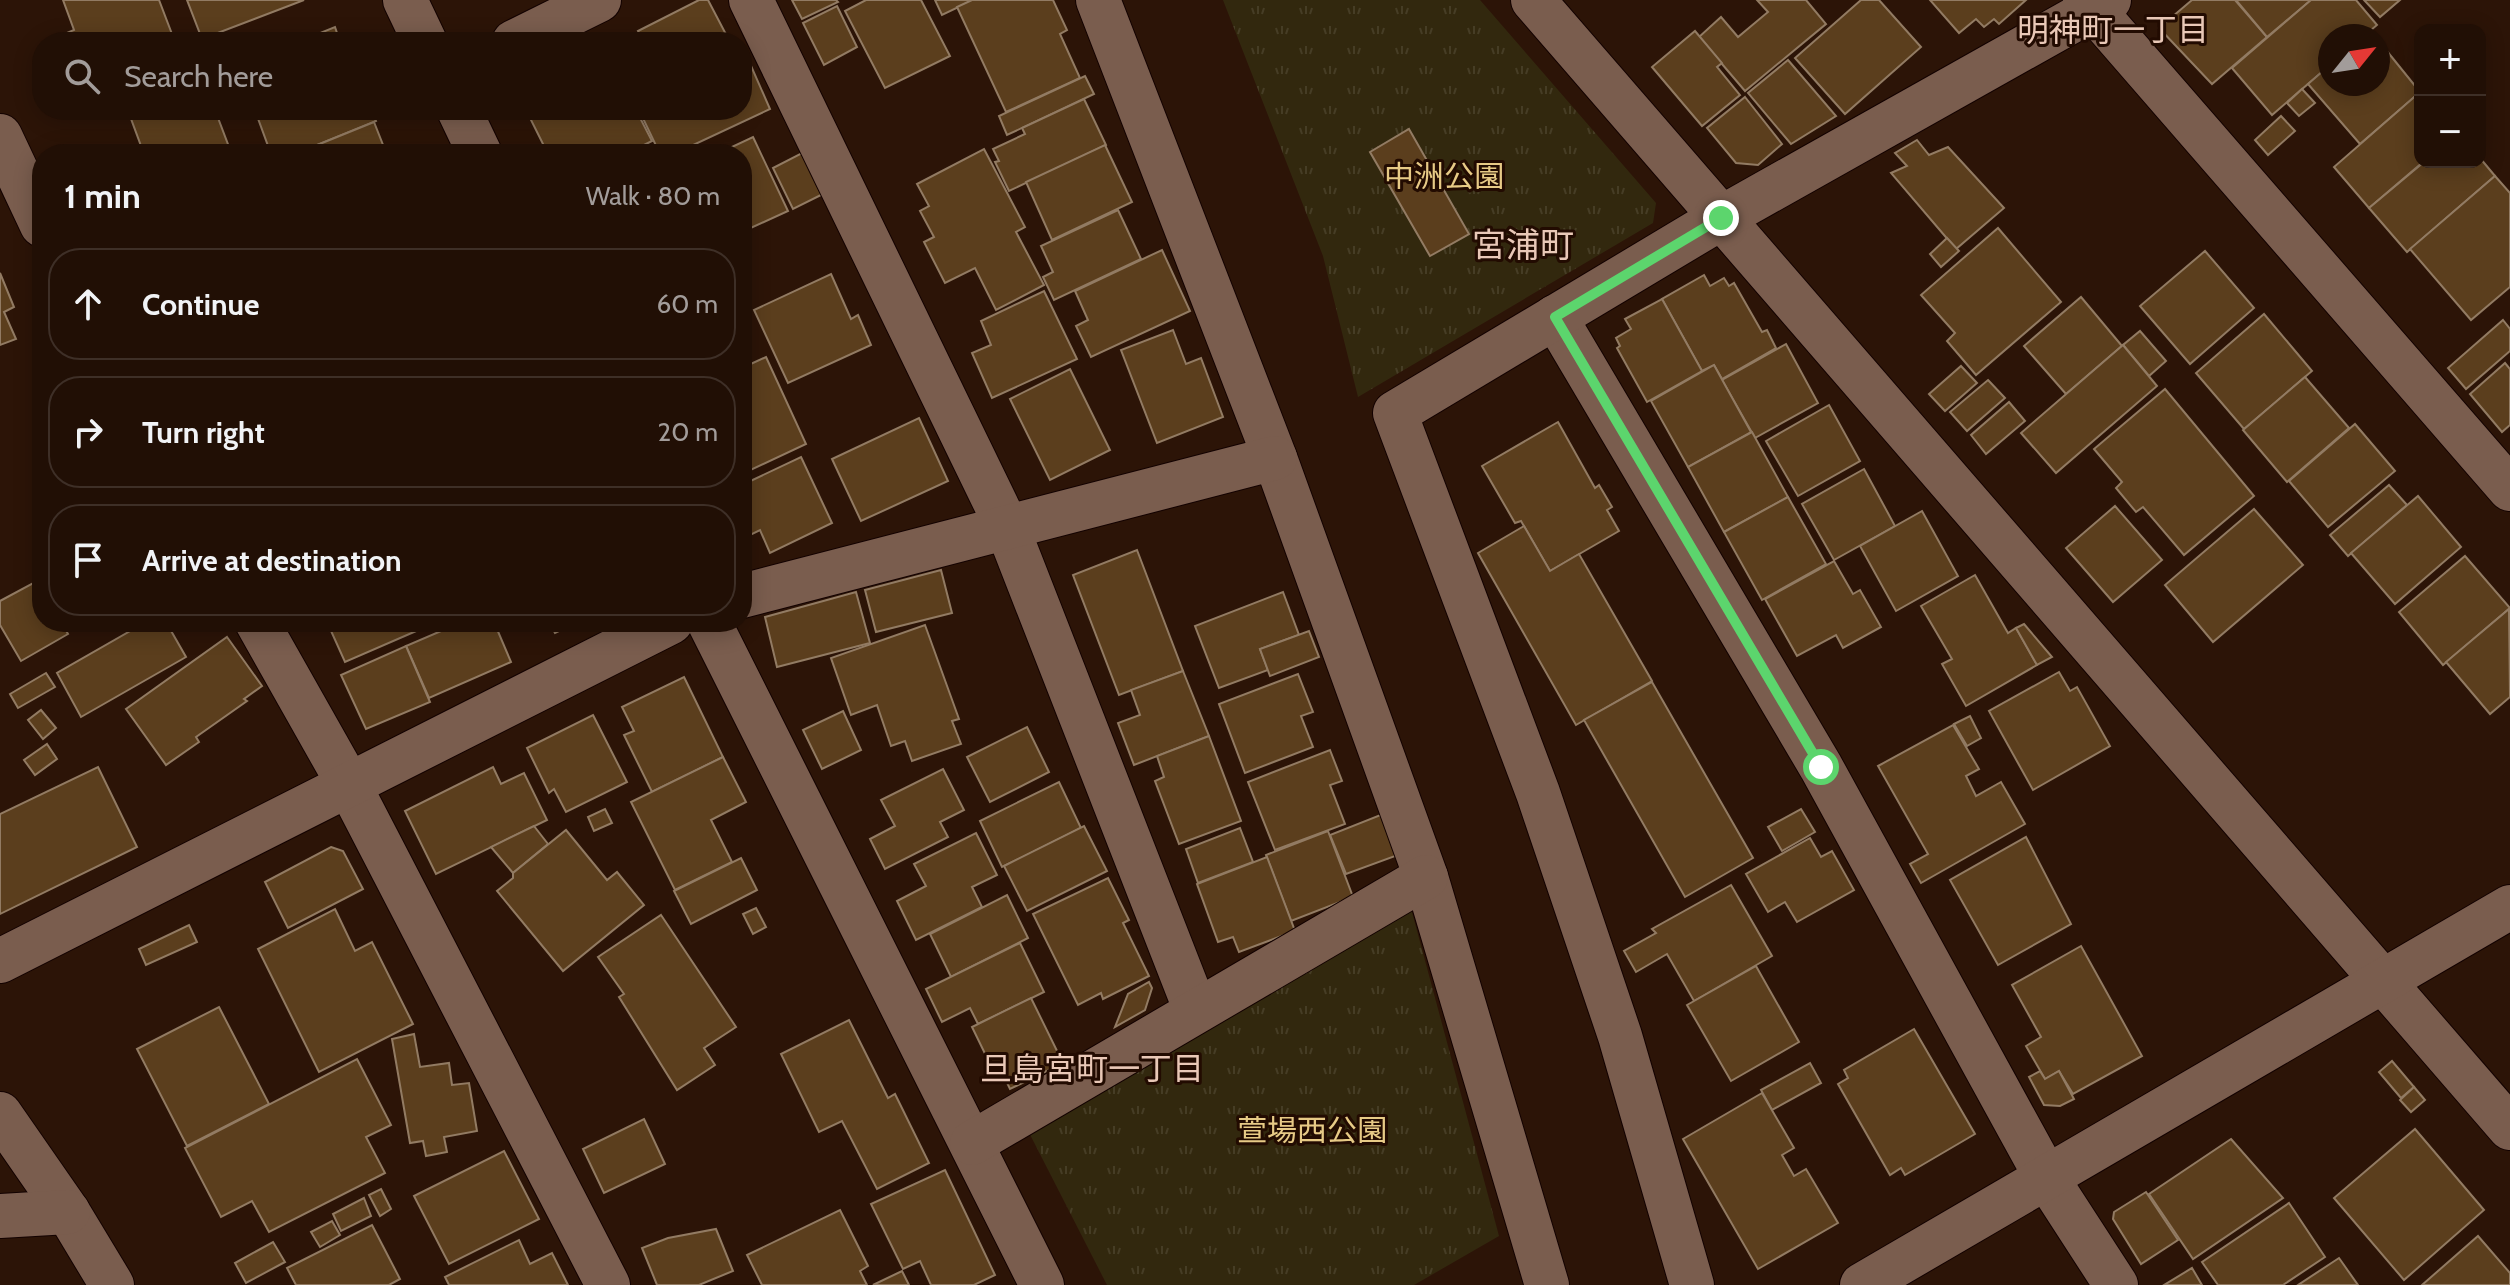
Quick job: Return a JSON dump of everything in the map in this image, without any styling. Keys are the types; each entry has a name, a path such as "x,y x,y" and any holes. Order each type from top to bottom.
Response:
{"street":[{"path":"405,0 420,32"},
{"path":"534,32 599,0"},
{"path":"751,0 1007,527 1196,1011"},
{"path":"1098,0 1275,458 1426,877 1547,1285"},
{"path":"1533,0 2510,1128"},
{"path":"1692,1285 1620,1036 1538,793 1395,413 1721,218 2096,3 2510,489"},
{"path":"464,120 475,144"},
{"path":"0,136 32,204"},
{"path":"1555,317 1821,767 2046,1177 2116,1285"},
{"path":"752,593 1275,458"},
{"path":"263,632 349,785 608,1285"},
{"path":"0,961 651,632"},
{"path":"714,632 1042,1285"},
{"path":"972,1143 1426,877"},
{"path":"1862,1285 2510,907"},
{"path":"0,1114 68,1212 112,1285"},
{"path":"0,1216 68,1212"}],"green space":[{"name":"中洲公園","path":"1223,0 1480,0 1656,203 1653,223 1358,397 1323,256"},
{"name":"萱場西公園","path":"1409,901 1499,1236 1414,1285 1107,1285 1019,1113"}],"building":[{"path":"63,0 159,0 171,32 69,32 74,30"},
{"path":"187,0 304,0 220,32 199,32"},
{"path":"699,0 708,0 725,32 639,32"},
{"path":"792,0 836,0 838,2 802,19"},
{"path":"866,0 921,0 950,56 885,88 845,11"},
{"path":"935,0 973,0 942,15"},
{"path":"972,0 1053,0 1067,30 1060,34 1080,78 1006,112 957,7"},
{"path":"1757,0 1806,0 1826,24 1745,91 1699,37 1721,17 1738,37 1768,12"},
{"path":"1861,0 1879,0 1921,47 1845,114 1795,58"},
{"path":"1930,0 2026,0 1999,24 1994,19 1984,27 1976,19 1959,33"},
{"path":"2192,0 2235,0 2267,37 2212,84 2159,28"},
{"path":"2236,0 2311,0 2267,37"},
{"path":"2311,0 2356,0 2376,24 2318,24 2318,75 2272,115 2232,68"},
{"path":"2364,0 2400,0 2380,17"},
{"path":"837,6 857,47 824,65 803,23"},
{"path":"1695,31 1722,63 1717,67 1740,95 1702,126 1652,67"},
{"path":"2390,55 2414,85 2414,97 2360,144 2318,96 2390,96"},
{"path":"1788,60 1836,116 1791,144 1748,93"},
{"path":"752,68 770,109 752,117"},
{"path":"2318,75 2318,96 2308,84"},
{"path":"1085,76 1094,94 1007,135 999,116"},
{"path":"2302,89 2315,103 2299,116 2287,103"},
{"path":"1745,97 1782,144 1758,165 1736,163 1707,128"},
{"path":"2414,97 2416,168 2369,208 2334,167"},
{"path":"1084,99 1106,145 1009,191 995,162 999,161 993,149 1025,134 1022,128"},
{"path":"2281,116 2295,131 2268,155 2255,140"},
{"path":"131,120 219,120 228,144 140,144"},
{"path":"259,120 376,121 320,144 267,144"},
{"path":"531,120 641,120 652,141 646,144 543,144"},
{"path":"644,120 747,120 695,144 655,144"},
{"path":"374,122 383,144 320,144"},
{"path":"1409,129 1469,234 1430,256 1370,152"},
{"path":"753,137 788,211 752,227 752,144 738,144"},
{"path":"1917,140 1929,155 1948,147 2004,208 1956,249 1891,173 1907,166 1895,153"},
{"path":"1105,145 1132,202 1052,240 1026,182"},
{"path":"984,149 1025,227 1016,232 1044,285 996,310 975,268 945,283 924,242 934,237 920,211 929,206 917,184"},
{"path":"804,152 825,193 793,209 773,168"},
{"path":"2486,165 2495,176 2407,252 2369,208 2417,168 2486,168"},
{"path":"2495,176 2510,193 2510,287 2471,320 2410,249"},
{"path":"1118,210 1141,259 1054,300 1043,277 1053,272 1041,246"},
{"path":"1998,228 2061,302 1976,375 1947,341 1955,333 1921,295"},
{"path":"1947,238 1959,251 1941,267 1930,254"},
{"path":"1162,250 1190,311 1091,357 1076,326 1088,320 1075,291"},
{"path":"2205,251 2254,308 2190,364 2140,306"},
{"path":"0,273 14,307 4,312 16,339 0,345"},
{"path":"831,274 851,319 858,315 871,345 788,383 754,310"},
{"path":"1704,275 1710,286 1724,278 1729,286 1734,283 1762,332 1767,330 1776,348 1722,379 1714,365 1702,371 1662,299"},
{"path":"1044,291 1077,359 992,398 972,353 991,345 981,321"},
{"path":"2081,297 2122,346 2066,394 2024,346"},
{"path":"1662,299 1702,371 1647,402 1617,348 1620,346 1616,338 1631,329 1625,319"},
{"path":"2264,314 2312,371 2244,429 2196,373"},
{"path":"2503,320 2510,329 2510,351 2466,389 2448,368"},
{"path":"1173,330 1186,364 1201,358 1223,417 1157,443 1121,350"},
{"path":"2140,331 2166,361 2149,376 2123,345"},
{"path":"1786,344 1818,403 1755,438 1722,380"},
{"path":"2123,345 2157,386 2056,473 2021,433"},
{"path":"766,357 806,444 752,469 752,363"},
{"path":"2505,363 2510,369 2510,425 2502,432 2470,394"},
{"path":"1714,365 1751,432 1688,467 1651,401"},
{"path":"1961,366 1977,383 1945,411 1929,394"},
{"path":"1070,369 1110,450 1050,480 1010,399"},
{"path":"2305,377 2349,428 2287,482 2243,430"},
{"path":"1988,380 2005,398 1967,431 1950,412"},
{"path":"2165,389 2254,496 2184,555 2143,507 2136,512 2116,488 2122,482 2094,449"},
{"path":"2009,402 2025,421 1986,454 1971,435"},
{"path":"1829,405 1860,461 1798,496 1766,441"},
{"path":"919,418 948,481 861,521 832,459"},
{"path":"1558,422 1595,488 1599,485 1612,507 1607,510 1619,531 1550,571 1521,521 1515,523 1482,466"},
{"path":"2355,424 2395,471 2328,527 2289,481"},
{"path":"1752,432 1788,497 1724,532 1688,467"},
{"path":"801,457 832,523 770,553 760,530 752,534 752,480"},
{"path":"1864,469 1895,526 1834,560 1802,504"},
{"path":"2389,485 2407,505 2348,556 2330,535"},
{"path":"2418,496 2461,547 2395,604 2351,553"},
{"path":"1788,497 1826,564 1762,600 1724,532"},
{"path":"2115,506 2162,560 2113,602 2066,548"},
{"path":"2254,509 2303,565 2213,642 2165,585"},
{"path":"1922,511 1958,576 1896,611 1860,546"},
{"path":"1524,526 1550,571 1579,554 1652,681 1576,725 1478,553"},
{"path":"1137,550 1183,671 1119,695 1073,575"},
{"path":"2465,556 2510,608 2443,665 2399,612"},
{"path":"1834,561 1853,594 1860,590 1881,627 1843,648 1836,635 1797,656 1765,599"},
{"path":"941,570 952,613 876,632 865,590"},
{"path":"1975,575 2008,633 2016,628 2037,665 1966,706 1942,664 1952,659 1921,606"},
{"path":"32,584 32,632 68,634 21,661 0,625 0,601"},
{"path":"856,592 870,643 777,667 765,617"},
{"path":"1283,592 1299,635 1260,649 1268,670 1219,688 1195,626"},
{"path":"2509,609 2510,697 2490,714 2446,662"},
{"path":"2024,624 2052,657 2037,665 2016,628"},
{"path":"925,625 959,719 952,721 961,744 912,761 905,741 891,746 877,705 851,715 831,658"},
{"path":"1309,631 1319,657 1270,676 1260,649"},
{"path":"129,632 172,632 186,657 81,717 57,673"},
{"path":"332,632 414,632 345,662"},
{"path":"439,632 498,632 511,662 429,698 406,646"},
{"path":"227,637 262,686 244,699 247,701 196,737 199,742 166,765 126,709"},
{"path":"406,646 430,702 366,729 341,675"},
{"path":"1183,671 1209,736 1134,765 1118,723 1140,715 1131,690"},
{"path":"2059,672 2070,691 2077,687 2110,746 2033,790 1989,711"},
{"path":"46,673 55,687 18,708 10,694"},
{"path":"1298,674 1313,712 1301,716 1313,747 1245,773 1219,704"},
{"path":"684,677 723,757 652,792 624,735 634,731 622,707"},
{"path":"1652,682 1753,858 1685,897 1584,720"},
{"path":"41,710 56,728 43,739 28,720"},
{"path":"843,711 861,750 822,769 803,730"},
{"path":"593,715 627,782 566,812 554,789 549,793 527,748"},
{"path":"1970,716 1981,738 1967,746 1954,724"},
{"path":"1953,725 1979,769 1966,776 1976,796 2001,782 2025,824 1921,883 1910,864 1928,854 1878,766"},
{"path":"1027,727 1049,772 990,802 967,757"},
{"path":"1209,736 1241,821 1179,844 1155,781 1164,777 1157,756"},
{"path":"47,744 57,759 35,775 24,760"},
{"path":"1330,750 1342,781 1330,785 1345,824 1275,850 1248,782"},
{"path":"723,757 746,802 711,820 732,862 675,890 631,802"},
{"path":"98,767 137,847 0,914 0,814"},
{"path":"493,767 501,784 524,773 547,820 436,874 405,811"},
{"path":"943,769 964,810 940,822 948,837 885,869 870,839 895,826 881,800"},
{"path":"1059,782 1081,828 1002,867 980,821"},
{"path":"605,809 612,823 594,831 588,817"},
{"path":"1801,809 1815,832 1782,851 1768,827"},
{"path":"1383,814 1398,855 1346,874 1330,835"},
{"path":"534,826 548,844 513,873 491,847"},
{"path":"1084,826 1107,871 1027,911 1004,866"},
{"path":"1240,828 1253,862 1198,883 1186,849"},
{"path":"566,830 607,880 617,872 644,905 563,971 497,891 513,878 513,873"},
{"path":"1328,831 1353,897 1291,921 1266,855"},
{"path":"976,833 997,875 972,887 982,907 916,940 897,901 926,886 914,864"},
{"path":"2026,837 2071,924 1998,965 1950,880"},
{"path":"1810,838 1821,857 1832,851 1854,890 1797,922 1785,902 1768,912 1746,874"},
{"path":"331,847 343,851 363,889 288,928 265,882"},
{"path":"1267,857 1295,931 1239,952 1233,937 1218,942 1197,884"},
{"path":"741,858 757,890 691,924 674,891"},
{"path":"1108,878 1129,920 1123,923 1149,976 1103,999 1101,993 1078,1005 1033,914"},
{"path":"1731,885 1772,956 1694,1001 1667,954 1636,972 1624,951 1656,933 1652,929"},
{"path":"1007,895 1028,938 951,977 930,934"},
{"path":"756,908 766,927 753,934 743,914"},
{"path":"335,909 355,951 372,942 413,1024 319,1072 258,949"},
{"path":"661,915 736,1027 704,1048 715,1065 677,1090 619,997 624,994 598,957"},
{"path":"189,925 197,942 146,965 139,949"},
{"path":"1020,943 1044,992 978,1024 970,1008 942,1022 926,989"},
{"path":"2081,946 2142,1056 2073,1094 2059,1071 2045,1079 2026,1046 2041,1037 2012,985"},
{"path":"1756,966 1799,1042 1731,1081 1687,1005"},
{"path":"1149,982 1152,988 1145,1010 1115,1027 1128,994"},
{"path":"1031,998 1063,1063 1010,1089 998,1064 991,1066 972,1027"},
{"path":"219,1007 269,1104 187,1146 137,1049"},
{"path":"849,1020 888,1098 895,1094 929,1163 877,1189 842,1121 819,1132 781,1054"},
{"path":"1914,1029 1975,1134 1905,1175 1901,1168 1890,1175 1838,1084 1848,1078 1844,1070"},
{"path":"414,1034 420,1067 449,1063 452,1085 469,1083 477,1131 444,1137 447,1152 426,1156 423,1141 410,1143 392,1039"},
{"path":"357,1059 391,1125 366,1137 385,1173 269,1232 252,1201 221,1217 185,1148"},
{"path":"2392,1061 2414,1087 2401,1098 2379,1072"},
{"path":"1810,1063 1821,1083 1772,1110 1761,1090"},
{"path":"2040,1071 2045,1079 2059,1071 2074,1099 2060,1106 2044,1105 2029,1077"},
{"path":"2414,1087 2425,1100 2411,1112 2400,1100"},
{"path":"1762,1093 1794,1148 1782,1155 1794,1176 1806,1169 1838,1223 1758,1269 1683,1139"},
{"path":"644,1119 665,1164 604,1193 583,1149"},
{"path":"2415,1129 2484,1210 2404,1280 2334,1198"},
{"path":"2231,1139 2283,1198 2193,1259 2149,1194"},
{"path":"504,1151 539,1219 449,1264 414,1196"},
{"path":"945,1170 995,1275 974,1285 931,1285 920,1261 903,1269 871,1204"},
{"path":"381,1189 391,1209 380,1216 369,1195"},
{"path":"2146,1192 2178,1240 2141,1264 2113,1219 2114,1212"},
{"path":"364,1198 371,1216 341,1231 333,1214"},
{"path":"2289,1203 2325,1257 2283,1285 2218,1285 2202,1262"},
{"path":"840,1210 868,1266 860,1271 867,1285 762,1285 747,1255"},
{"path":"332,1221 340,1235 320,1247 311,1232"},
{"path":"372,1225 400,1279 389,1285 296,1285 287,1268"},
{"path":"716,1229 733,1271 699,1285 657,1285 642,1248 668,1238"},
{"path":"2478,1236 2510,1273 2510,1285 2422,1285"},
{"path":"519,1240 530,1264 552,1253 568,1285 449,1285 445,1277"},
{"path":"273,1242 285,1262 246,1283 235,1263"},
{"path":"2339,1258 2358,1285 2298,1285"},
{"path":"2192,1268 2202,1285 2164,1285"},
{"path":"902,1271 909,1285 873,1285"}],"district":[{"name":"明神町一丁目","path":"2113,29"},
{"name":"宮浦町","path":"1523,245"},
{"name":"旦島宮町一丁目","path":"1092,1068"}],"route":[{"path":"1721,218 1555,317 1821,767"}]}
